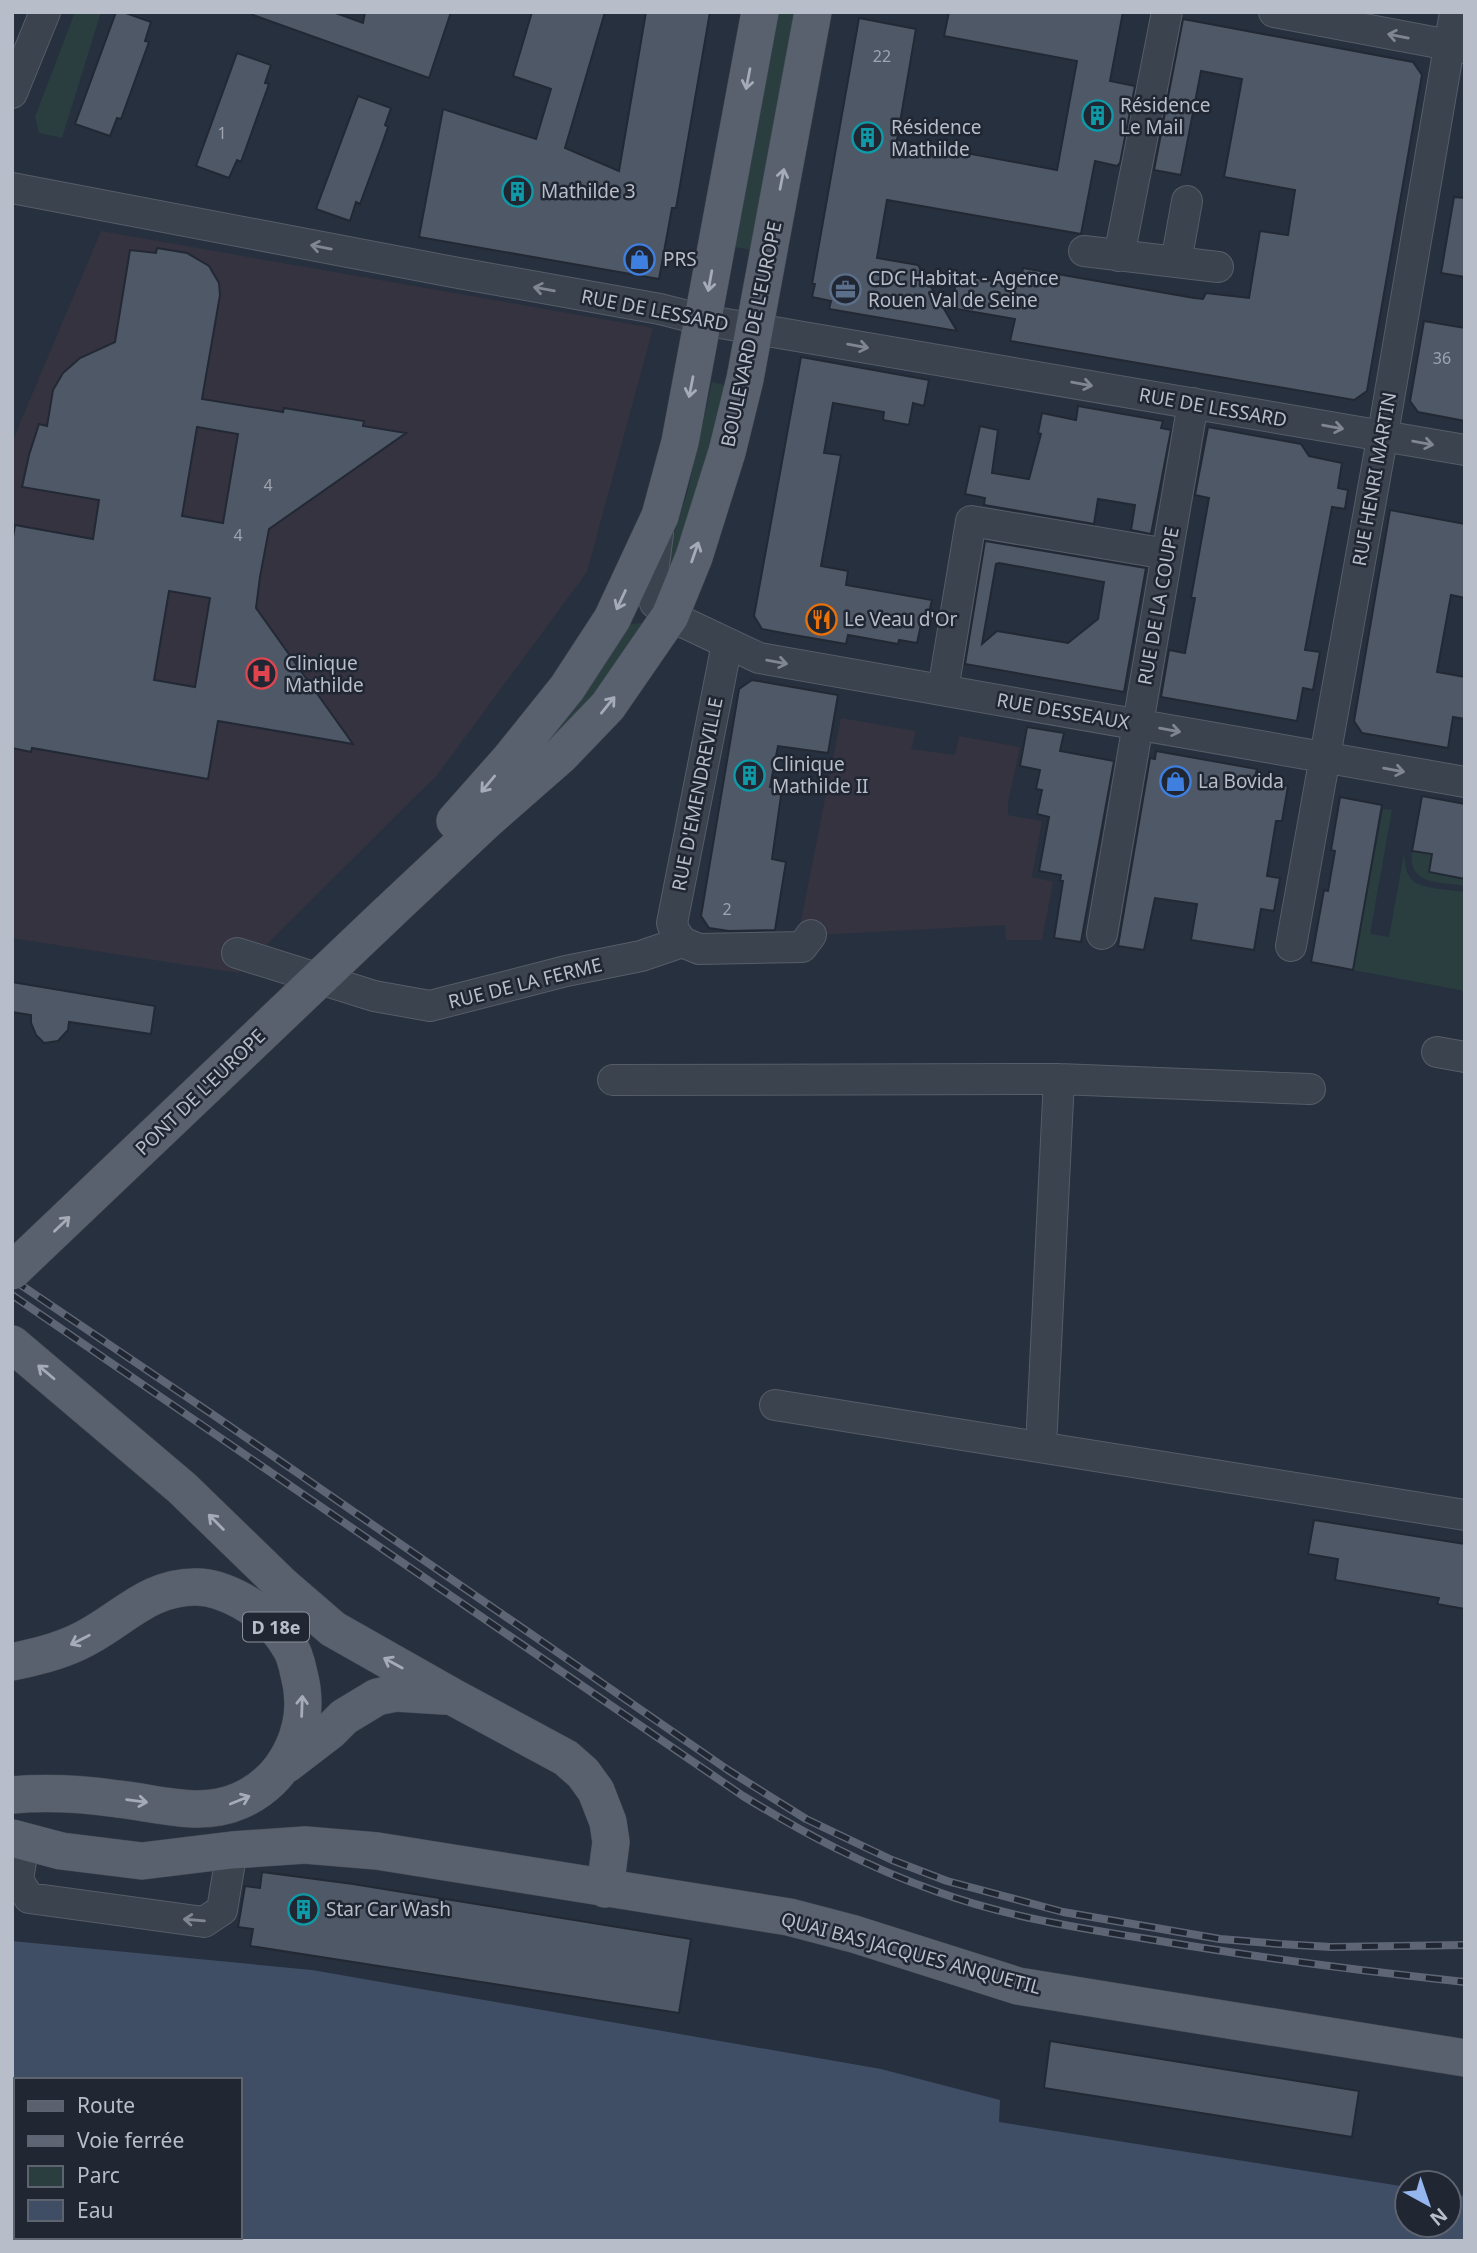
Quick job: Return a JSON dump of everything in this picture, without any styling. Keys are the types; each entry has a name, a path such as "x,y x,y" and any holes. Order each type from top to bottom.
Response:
{"main road":[{"path":"376,909 465,813 567,688 612,619 660,516 680,442 760,12"},
{"name":"BOULEVARD DE L'EUROPE","path":"376,909 487,820 561,755 608,706 670,616 694,557 727,452 745,379 813,12"},
{"name":"PONT DE L'EUROPE","path":"12,1238 376,909"},
{"name":"PONT DE L'EUROPE","path":"12,1271 376,909"},
{"path":"12,1343 182,1488 282,1585 333,1629 566,1758 583,1773 596,1791 608,1822 611,1842 605,1889"},
{"name":"D 18e","path":"12,1662 44,1655 80,1642 137,1604 159,1593 199,1587 232,1596 256,1609 273,1623 290,1646 297,1665 302,1685 301,1728 296,1744 280,1769"},
{"path":"12,1794 83,1795 190,1810 213,1808 236,1802 268,1784 280,1769 344,1717 377,1697 396,1693 453,1697"},
{"name":"QUAI BAS JACQUES ANQUETIL","path":"18,1840 87,1855 142,1861 232,1850 305,1845 377,1851 789,1917 854,1934 1018,1986 1465,2058"}],"street":[{"path":"12,93 45,12"},
{"path":"1119,256 1167,12"},
{"path":"1274,12 1457,47"},
{"name":"RUE HENRI MARTIN","path":"1291,946 1382,436 1457,47 1455,12"},
{"name":"RUE DE LESSARD","path":"12,188 703,320 1465,450"},
{"path":"1176,262 1187,201"},
{"path":"1084,251 1218,267"},
{"name":"RUE DE LA COUPE","path":"1102,934 1193,403"},
{"path":"660,516 651,587 655,603 670,616"},
{"path":"943,690 971,522 1167,554"},
{"name":"RUE DESSEAUX","path":"670,616 759,658 1465,782"},
{"name":"RUE D'EMENDREVILLE","path":"682,942 674,932 672,923 680,873 697,805 725,654 730,645"},
{"path":"682,942 699,949 714,950 802,947 811,935"},
{"name":"RUE DE LA FERME","path":"237,953 374,996 430,1006 566,971 641,956 682,942"},
{"path":"1041,1447 1059,1079"},
{"path":"613,1080 1059,1079 1310,1089"},
{"path":"775,1405 1465,1515"},
{"path":"18,1840 18,1880 29,1898 204,1922 222,1910 232,1850"}],"shaded area":[{"name":"Clinique Mathilde","path":"101,231 653,328 587,572 437,775 238,973 12,938 12,442"},
{"path":"841,718 916,731 911,749 955,755 959,736 1020,747 1008,802 1008,815 1042,821 1032,877 1053,882 1042,940 1006,940 1005,925 798,936"}],"green space":[{"path":"75,12 101,12 62,138 39,133 35,117"},
{"path":"776,12 794,12 753,250 734,247"},
{"path":"712,382 728,386 708,469 666,576 673,536 687,494"},
{"path":"622,619 631,624 642,623 597,692 568,729 514,771"},
{"path":"1383,809 1392,810 1370,934 1389,937 1404,854 1407,872 1417,884 1465,892 1465,991 1353,970"},
{"path":"1412,851 1432,854 1429,872 1465,879 1465,886 1435,882 1420,876 1412,862"}],"water":[{"path":"12,1941 312,1970 881,2069 1000,2100 999,2122 1393,2185 1393,2239 1463,2239 1465,2196 1465,2241 12,2241"}],"building":[{"path":"116,12 151,22 145,41 149,42 121,119 117,118 110,136 75,124"},
{"path":"254,12 333,12 363,23 365,12 451,12 429,78 253,15"},
{"path":"532,12 605,12 565,148 619,171 646,12 710,12 676,208 672,208 659,279 419,237 443,109 536,139 551,89 513,76"},
{"path":"949,12 1123,12 1110,81 1135,86 1120,163 1117,166 1095,161 1081,234 887,200 877,258 918,265 957,331 829,309 831,301 812,297 815,284 812,284 859,18 916,29 897,140 1057,170 1077,61 944,36"},
{"path":"1183,19 1413,62 1422,75 1367,391 1354,400 1010,341 1015,319 951,308 956,282 971,285 972,277 1020,286 1023,268 1194,298 1203,299 1206,293 1249,298 1260,231 1288,235 1295,190 1224,177 1242,79 1201,71 1181,175 1154,170"},
{"path":"237,53 271,65 265,83 269,84 241,162 237,160 229,178 196,166"},
{"path":"358,96 391,108 381,147 360,204 356,202 350,221 316,209"},
{"path":"1454,197 1465,198 1465,277 1441,273"},
{"path":"157,248 187,253 209,266 219,283 220,295 202,399 283,412 284,408 364,421 363,426 406,433 269,529 260,577 256,608 353,744 218,721 208,779 32,748 31,752 12,748 12,543 15,525 93,539 99,500 22,487 29,455 39,424 47,426 53,390 63,373 80,358 115,342 130,250 156,253","holes":["197,427 238,434 223,523 182,516","169,591 210,598 195,687 154,680"]},
{"path":"1424,321 1465,328 1465,421 1418,412 1410,401"},
{"path":"801,357 929,380 924,406 913,403 909,425 883,420 884,412 833,403 824,453 841,455 821,566 848,571 846,585 932,600 927,621 922,620 917,643 899,640 898,644 848,635 846,644 762,629 754,616"},
{"path":"1078,406 1163,421 1161,428 1171,430 1151,534 1131,530 1135,505 1098,499 1094,524 984,505 985,498 965,494 980,426 998,430 992,473 1029,479 1041,434 1038,433 1042,413 1076,420"},
{"path":"1208,427 1301,444 1309,456 1342,463 1338,488 1348,490 1345,509 1332,507 1305,650 1320,652 1313,690 1303,688 1297,721 1161,697 1169,650 1185,653 1195,598 1191,598 1209,498 1195,495"},
{"path":"1390,510 1465,524 1465,598 1451,595 1437,672 1465,677 1465,719 1453,717 1448,748 1362,733 1354,721"},
{"path":"985,541 1146,568 1124,692 965,664","holes":["996,564 1104,582 1098,619 1068,643 997,631 982,644"]},
{"name":"Clinique Mathilde II","path":"752,680 838,695 828,753 778,746 770,787 782,789 772,859 786,862 775,930 729,931 709,928 701,916 739,689"},
{"path":"1027,727 1064,733 1060,751 1114,761 1081,942 1054,938 1063,881 1060,881 1061,875 1039,871 1049,817 1037,814 1042,790 1036,789 1040,770 1020,766"},
{"path":"1156,751 1257,769 1254,780 1288,786 1282,821 1276,821 1267,876 1280,878 1274,911 1261,909 1254,950 1191,940 1197,904 1155,898 1144,950 1118,946 1150,758 1155,759"},
{"path":"1422,796 1465,804 1465,879 1429,872 1432,854 1412,851"},
{"path":"1340,797 1382,805 1353,970 1311,962 1324,890 1328,891 1335,851 1331,850"},
{"path":"12,982 155,1006 151,1034 69,1022 68,1030 58,1041 44,1043 36,1035 31,1015 12,1012"},
{"path":"1314,1520 1465,1544 1465,1609 1437,1604 1439,1598 1335,1580 1338,1559 1308,1554"},
{"path":"262,1872 353,1884 691,1939 679,2013 250,1946 253,1929 238,1927 245,1886 260,1888"},
{"path":"1050,2041 1359,2091 1352,2137 1044,2088"}],"railway":[{"path":"12,1279 728,1770 806,1819 892,1860 947,1881 1063,1912 1220,1939 1331,1947 1465,1945"},
{"path":"12,1295 743,1796 862,1861 965,1901 1048,1922 1274,1959 1465,1982"}],"place":[{"name":"Résidence Le Mail","path":"1097,116"},
{"name":"Résidence Mathilde","path":"868,138"},
{"name":"Mathilde 3","path":"518,191"},
{"name":"PRS","path":"640,259"},
{"name":"CDC Habitat - Agence Rouen Val de Seine","path":"845,289"},
{"name":"Le Veau d'Or","path":"821,619"},
{"name":"Clinique Mathilde","path":"262,674"},
{"name":"Clinique Mathilde II","path":"749,775"},
{"name":"La Bovida","path":"1175,781"},
{"name":"Star Car Wash","path":"303,1909"}]}
